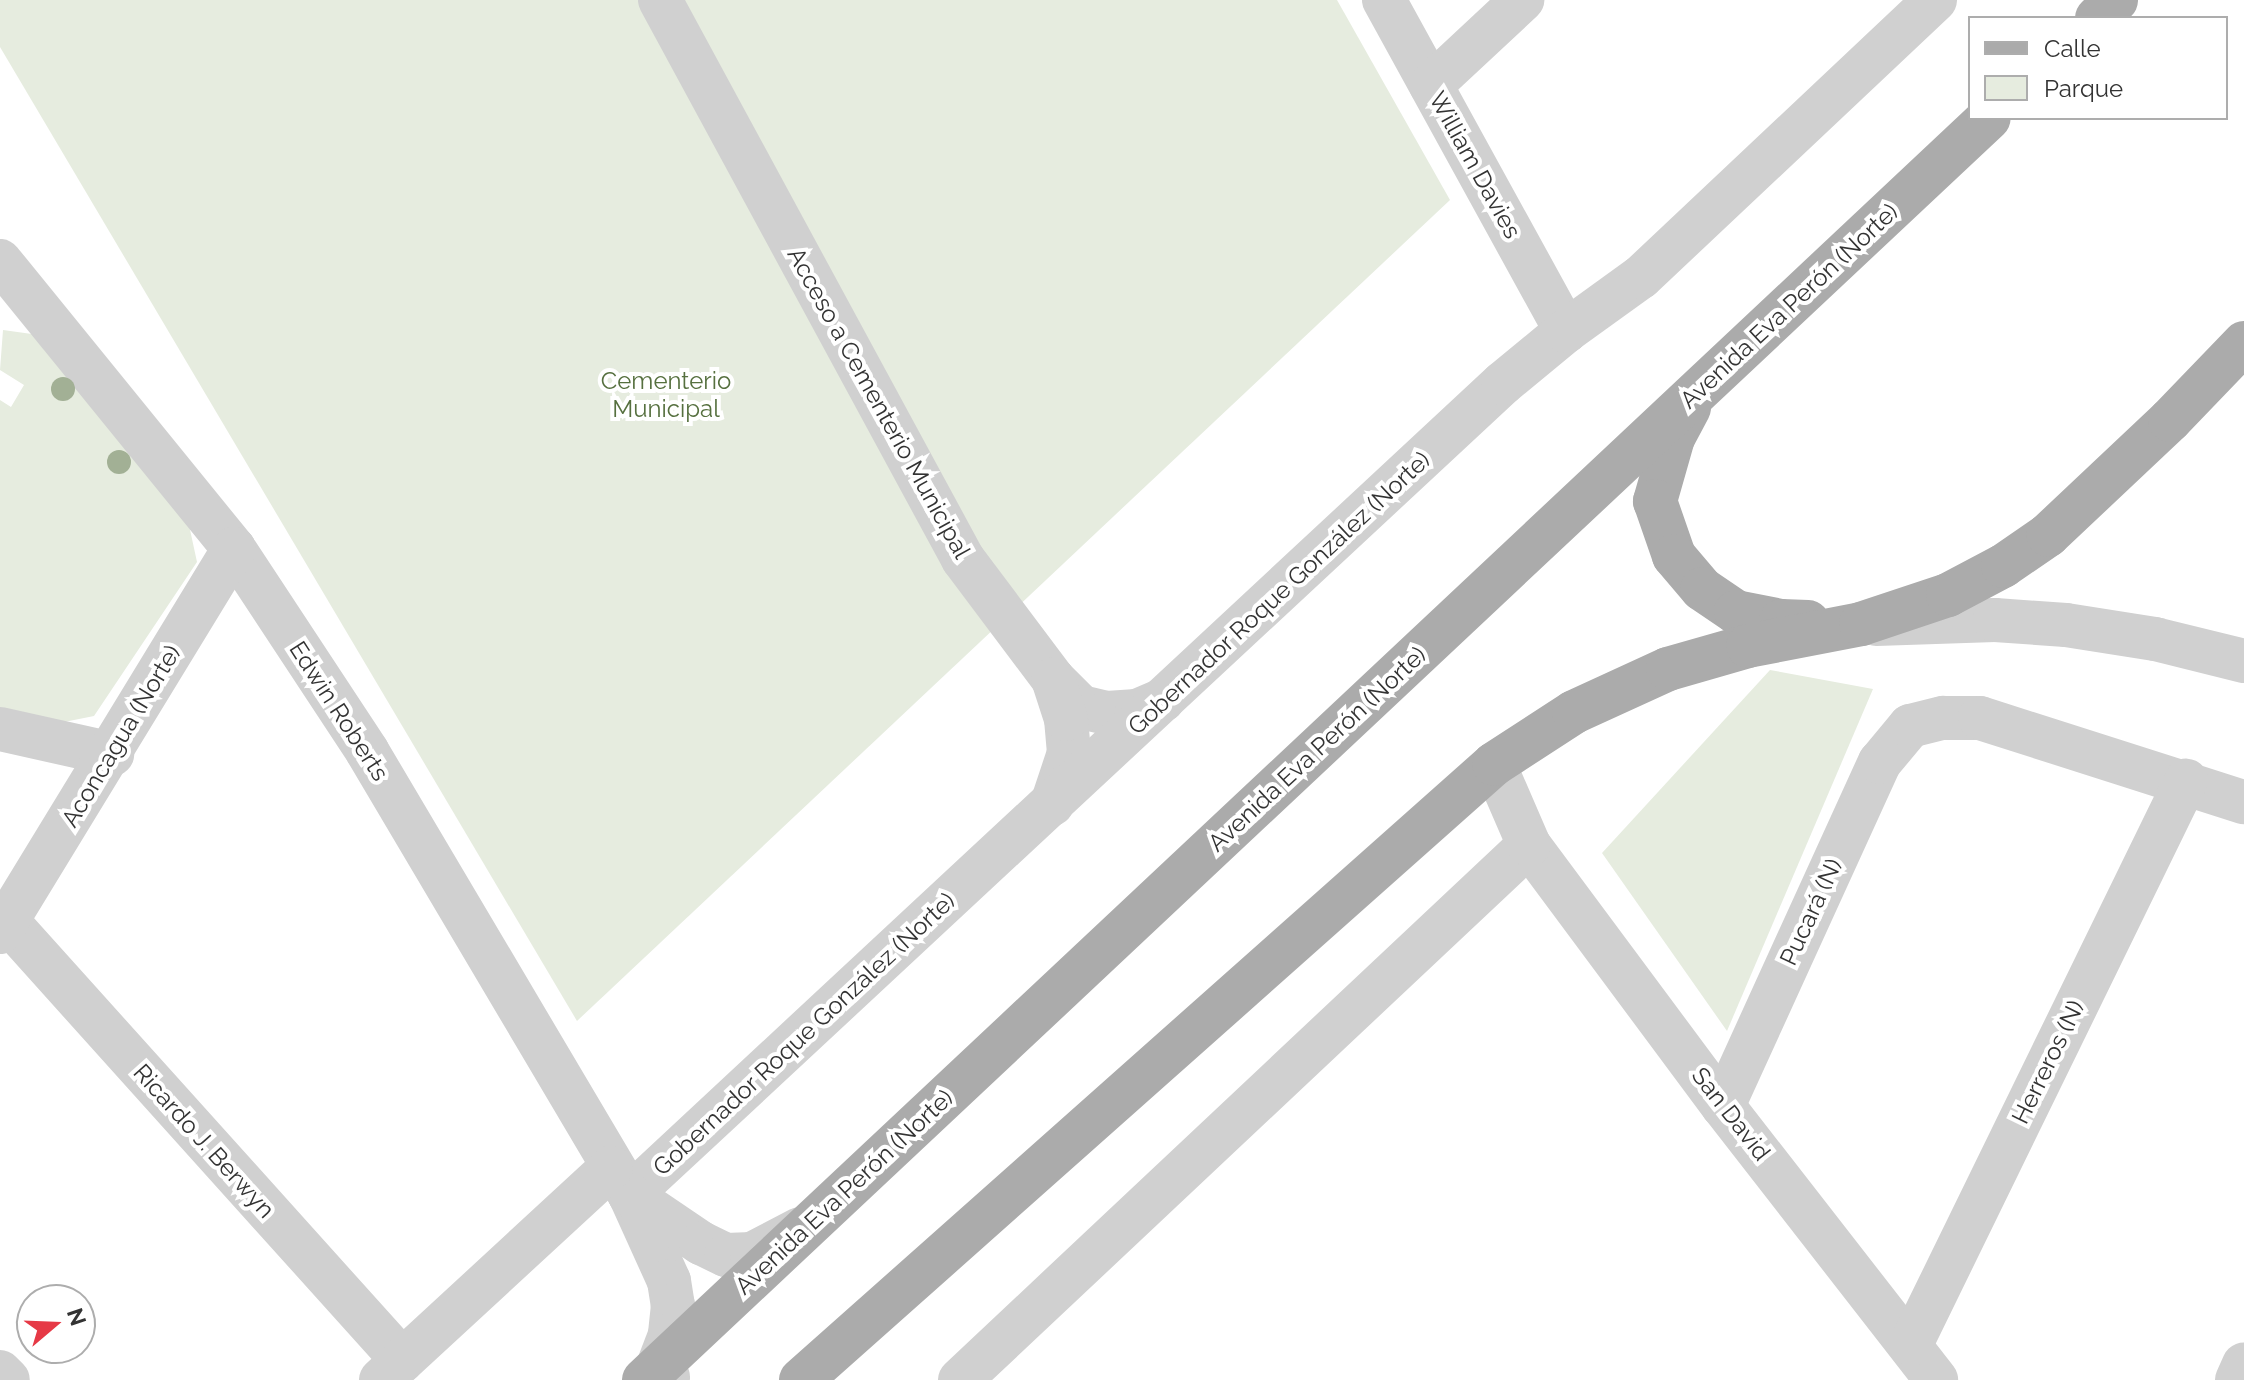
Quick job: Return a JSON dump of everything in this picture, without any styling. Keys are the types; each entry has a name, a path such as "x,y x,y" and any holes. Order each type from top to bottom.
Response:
{"main road":[{"path":"2099,16 2116,0"},
{"name":"Avenida Eva Perón (Norte)","path":"658,1375 810,1224 1987,120"},
{"path":"801,1380 1494,764 1574,712 1668,669 1748,646 1861,624 1948,595 2003,566 2048,535 2170,420 2244,343"},
{"path":"1698,392 1673,438 1655,501 1674,556 1702,589 1736,612 1781,621 1861,624"}],"street":[{"name":"Acceso a Cementerio Municipal","path":"660,0 963,559 1053,679 1081,707 1107,713 1137,711 1169,697"},
{"name":"William Davies","path":"1384,0 1566,331"},
{"path":"1431,85 1522,0"},
{"name":"Gobernador Roque González (Norte)","path":"392,1370 620,1181 1051,806 1503,383 1566,331 1641,277 1910,9"},
{"name":"Edwin Roberts","path":"1,267 234,549 367,751 620,1181 669,1281 673,1305 670,1335 658,1375"},
{"name":"Aconcagua (Norte)","path":"3,926 112,754 234,549"},
{"path":"1861,624 1995,620 2066,625 2155,639 2244,661"},
{"path":"1051,806 1069,753 1066,719 1053,679"},
{"name":"Pucará (N)","path":"1723,1106 1880,762 1910,726 1943,718 1980,718 2186,781"},
{"path":"0,729 112,754"},
{"path":"960,1380 1529,845 1494,764"},
{"path":"2186,781 2244,802"},
{"name":"Herreros (N)","path":"1911,1344 2186,781"},
{"name":"San David","path":"1529,845 1723,1106 1936,1380"},
{"name":"Ricardo J. Berwyn","path":"3,926 392,1370"},
{"path":"620,1181 701,1243 726,1255 752,1254 810,1224"},
{"path":"2237,1380 2244,1364"},
{"path":"0,1372 8,1380"}],"green space":[{"name":"Cementerio Municipal","path":"0,0 1337,0 1450,200 577,1021 0,47"},
{"path":"3,330 39,335 189,525 197,562 94,716 59,723 0,711 0,400 11,407 24,385 0,370"},
{"path":"1770,670 1873,689 1727,1031 1602,853"}]}
